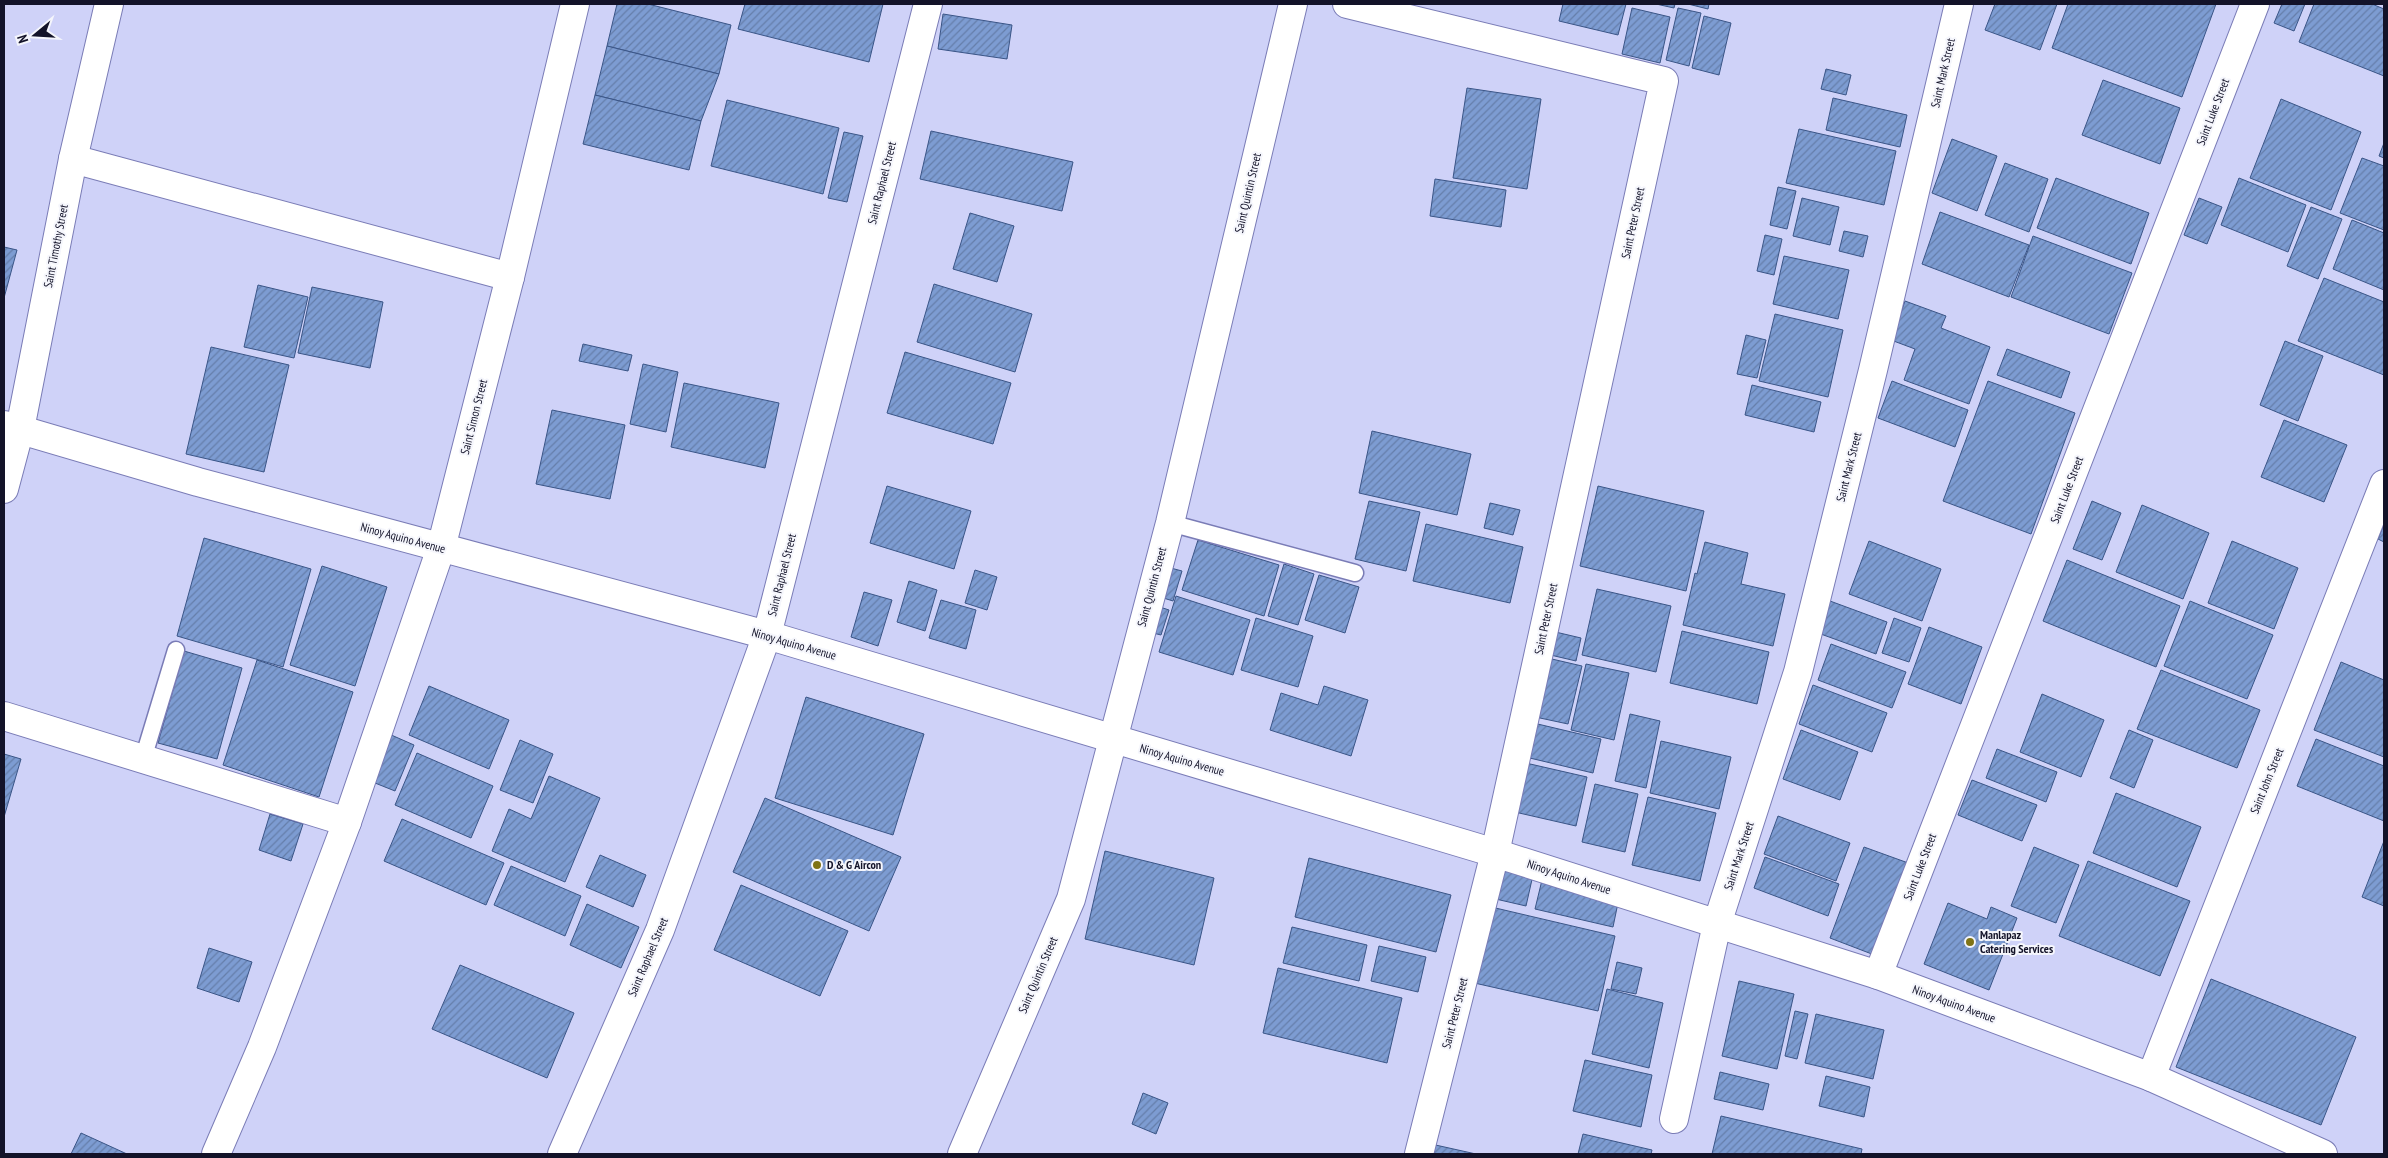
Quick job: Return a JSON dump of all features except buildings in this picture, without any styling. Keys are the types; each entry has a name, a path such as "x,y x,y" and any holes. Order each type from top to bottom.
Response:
{"street":[{"name":"Saint Timothy Street","path":"4,489 12,427 109,4"},
{"name":"Saint Simon Street","path":"216,1154 262,1046 347,822 441,548 510,277 575,4"},
{"name":"Saint Raphael Street","path":"562,1154 660,930 767,635 928,4"},
{"name":"Saint Quintin Street","path":"962,1154 1071,899 1170,523 1293,4"},
{"name":"Saint Peter Street","path":"1347,4 1664,82 1495,853 1419,1154"},
{"name":"Saint Mark Street","path":"1674,1119 1718,924 1798,672 1873,370 1959,4"},
{"name":"Saint Luke Street","path":"1878,975 2255,4"},
{"path":"73,159 510,277"},
{"name":"Ninoy Aquino Avenue","path":"12,427 198,482 767,635 1112,740 1495,853 1878,975 2151,1077 2323,1154"},
{"name":"Saint John Street","path":"2151,1077 2384,484"},
{"path":"4,716 347,822"}],"lane":[{"path":"1170,523 1355,573"},
{"path":"143,759 176,650"}],"place":[{"name":"D & G Aircon","path":"817,865"},
{"name":"Manlapaz Catering Services","path":"1970,942"}]}
